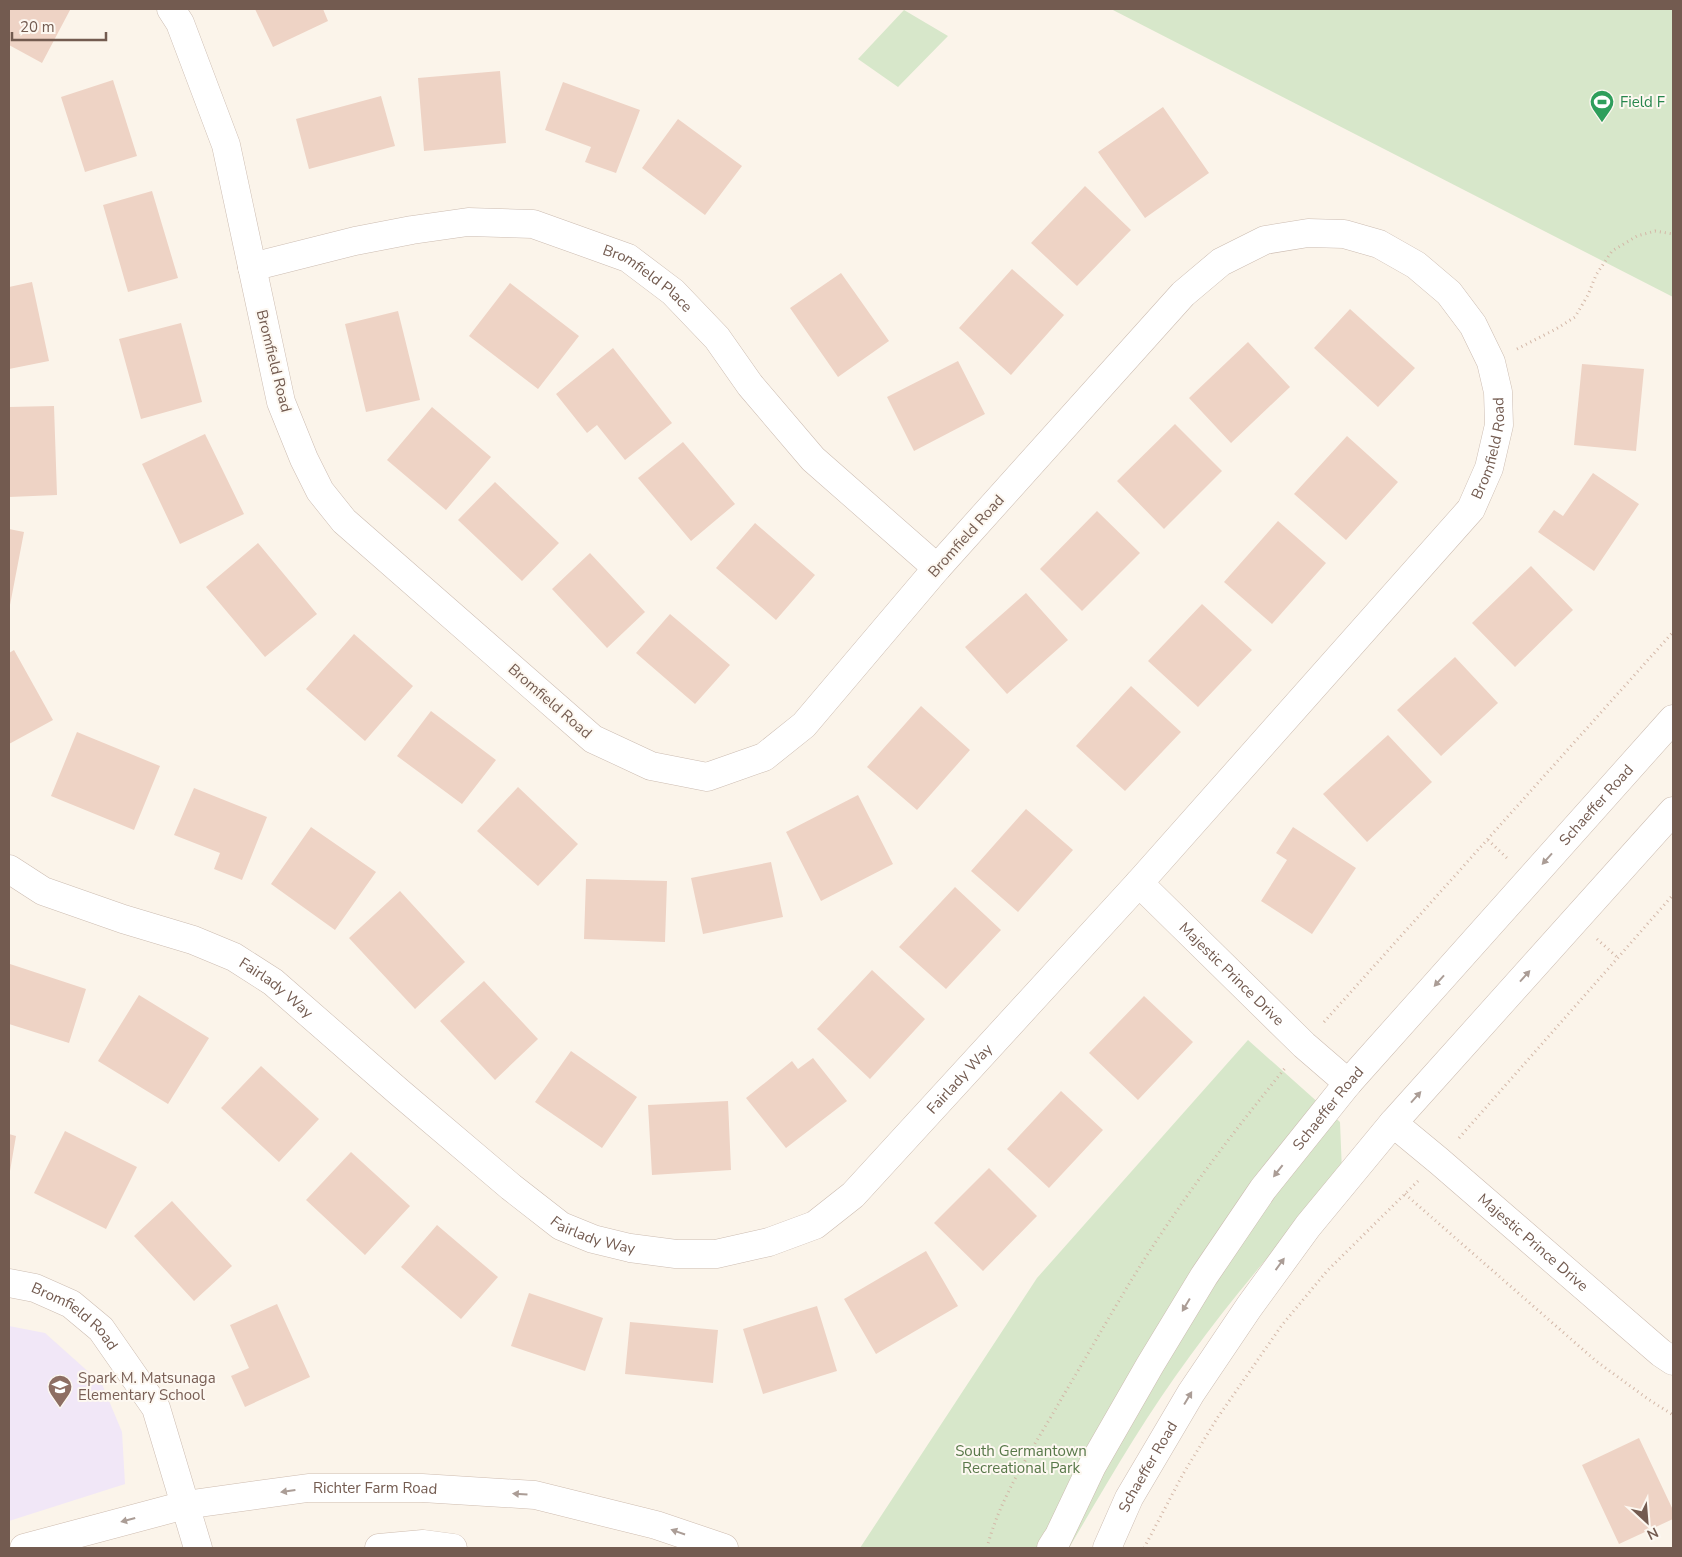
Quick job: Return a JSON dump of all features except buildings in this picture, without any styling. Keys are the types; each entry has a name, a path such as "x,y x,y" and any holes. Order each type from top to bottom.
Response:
{"street":[{"name":"Bromfield Road","path":"171,9 180,22 226,145 281,402 304,459 320,491 344,521 593,739 651,766 707,777 764,757 804,725 937,568 1183,294 1221,262 1265,240 1308,233 1344,234 1379,244 1416,265 1449,293 1473,325 1491,362 1498,392 1499,425 1489,468 1472,509 1139,883"},
{"name":"Bromfield Place","path":"252,267 412,230 468,222 533,224 628,258 673,292 717,338 750,385 813,459 937,568"},
{"name":"Schaeffer Road","path":"1053,1545 1092,1466 1150,1365 1204,1276 1264,1189 1348,1083 1673,719"},
{"name":"Schaeffer Road","path":"1107,1548 1129,1498 1202,1378 1249,1307 1308,1226 1393,1123 1673,811"},
{"name":"Fairlady Way","path":"9,869 43,891 123,919 193,940 234,957 272,982 511,1187 561,1226 592,1239 630,1248 684,1254 716,1254 769,1242 815,1225 853,1195 1139,883"},
{"name":"Majestic Prince Drive","path":"1139,883 1304,1045 1348,1083"},
{"name":"Majestic Prince Drive","path":"1393,1123 1661,1353 1673,1361"},
{"name":"Bromfield Road","path":"9,1283 35,1288 71,1304 100,1329 156,1408 198,1548"},
{"name":"Richter Farm Road","path":"24,1548 185,1505 308,1488 422,1488 535,1495 656,1525 724,1548"},
{"path":"379,1548 423,1544 452,1548"}],"path":[{"path":"1491,362 1556,329 1575,317 1588,295 1596,275 1612,251 1637,236 1655,230 1673,234"},
{"path":"1144,1548 1183,1474 1218,1417 1282,1325 1327,1271 1439,1161 1673,895"},
{"path":"1404,1194 1596,1361 1673,1415"}],"shaded area":[{"name":"Spark M. Matsunaga Elementary School","path":"9,1326 45,1333 102,1384 122,1432 125,1484 9,1521"}],"green space":[{"path":"1111,9 1673,9 1673,297"},
{"path":"904,10 948,36 898,87 858,59"},
{"name":"South Germantown Recreational Park","path":"1248,1040 1340,1122 1342,1172 1245,1285 1173,1379 1142,1426 1069,1548 860,1548 1037,1278"}],"place":[{"name":"Field F","path":"1602,123"},
{"name":"Spark M. Matsunaga Elementary School","path":"60,1408"}]}
